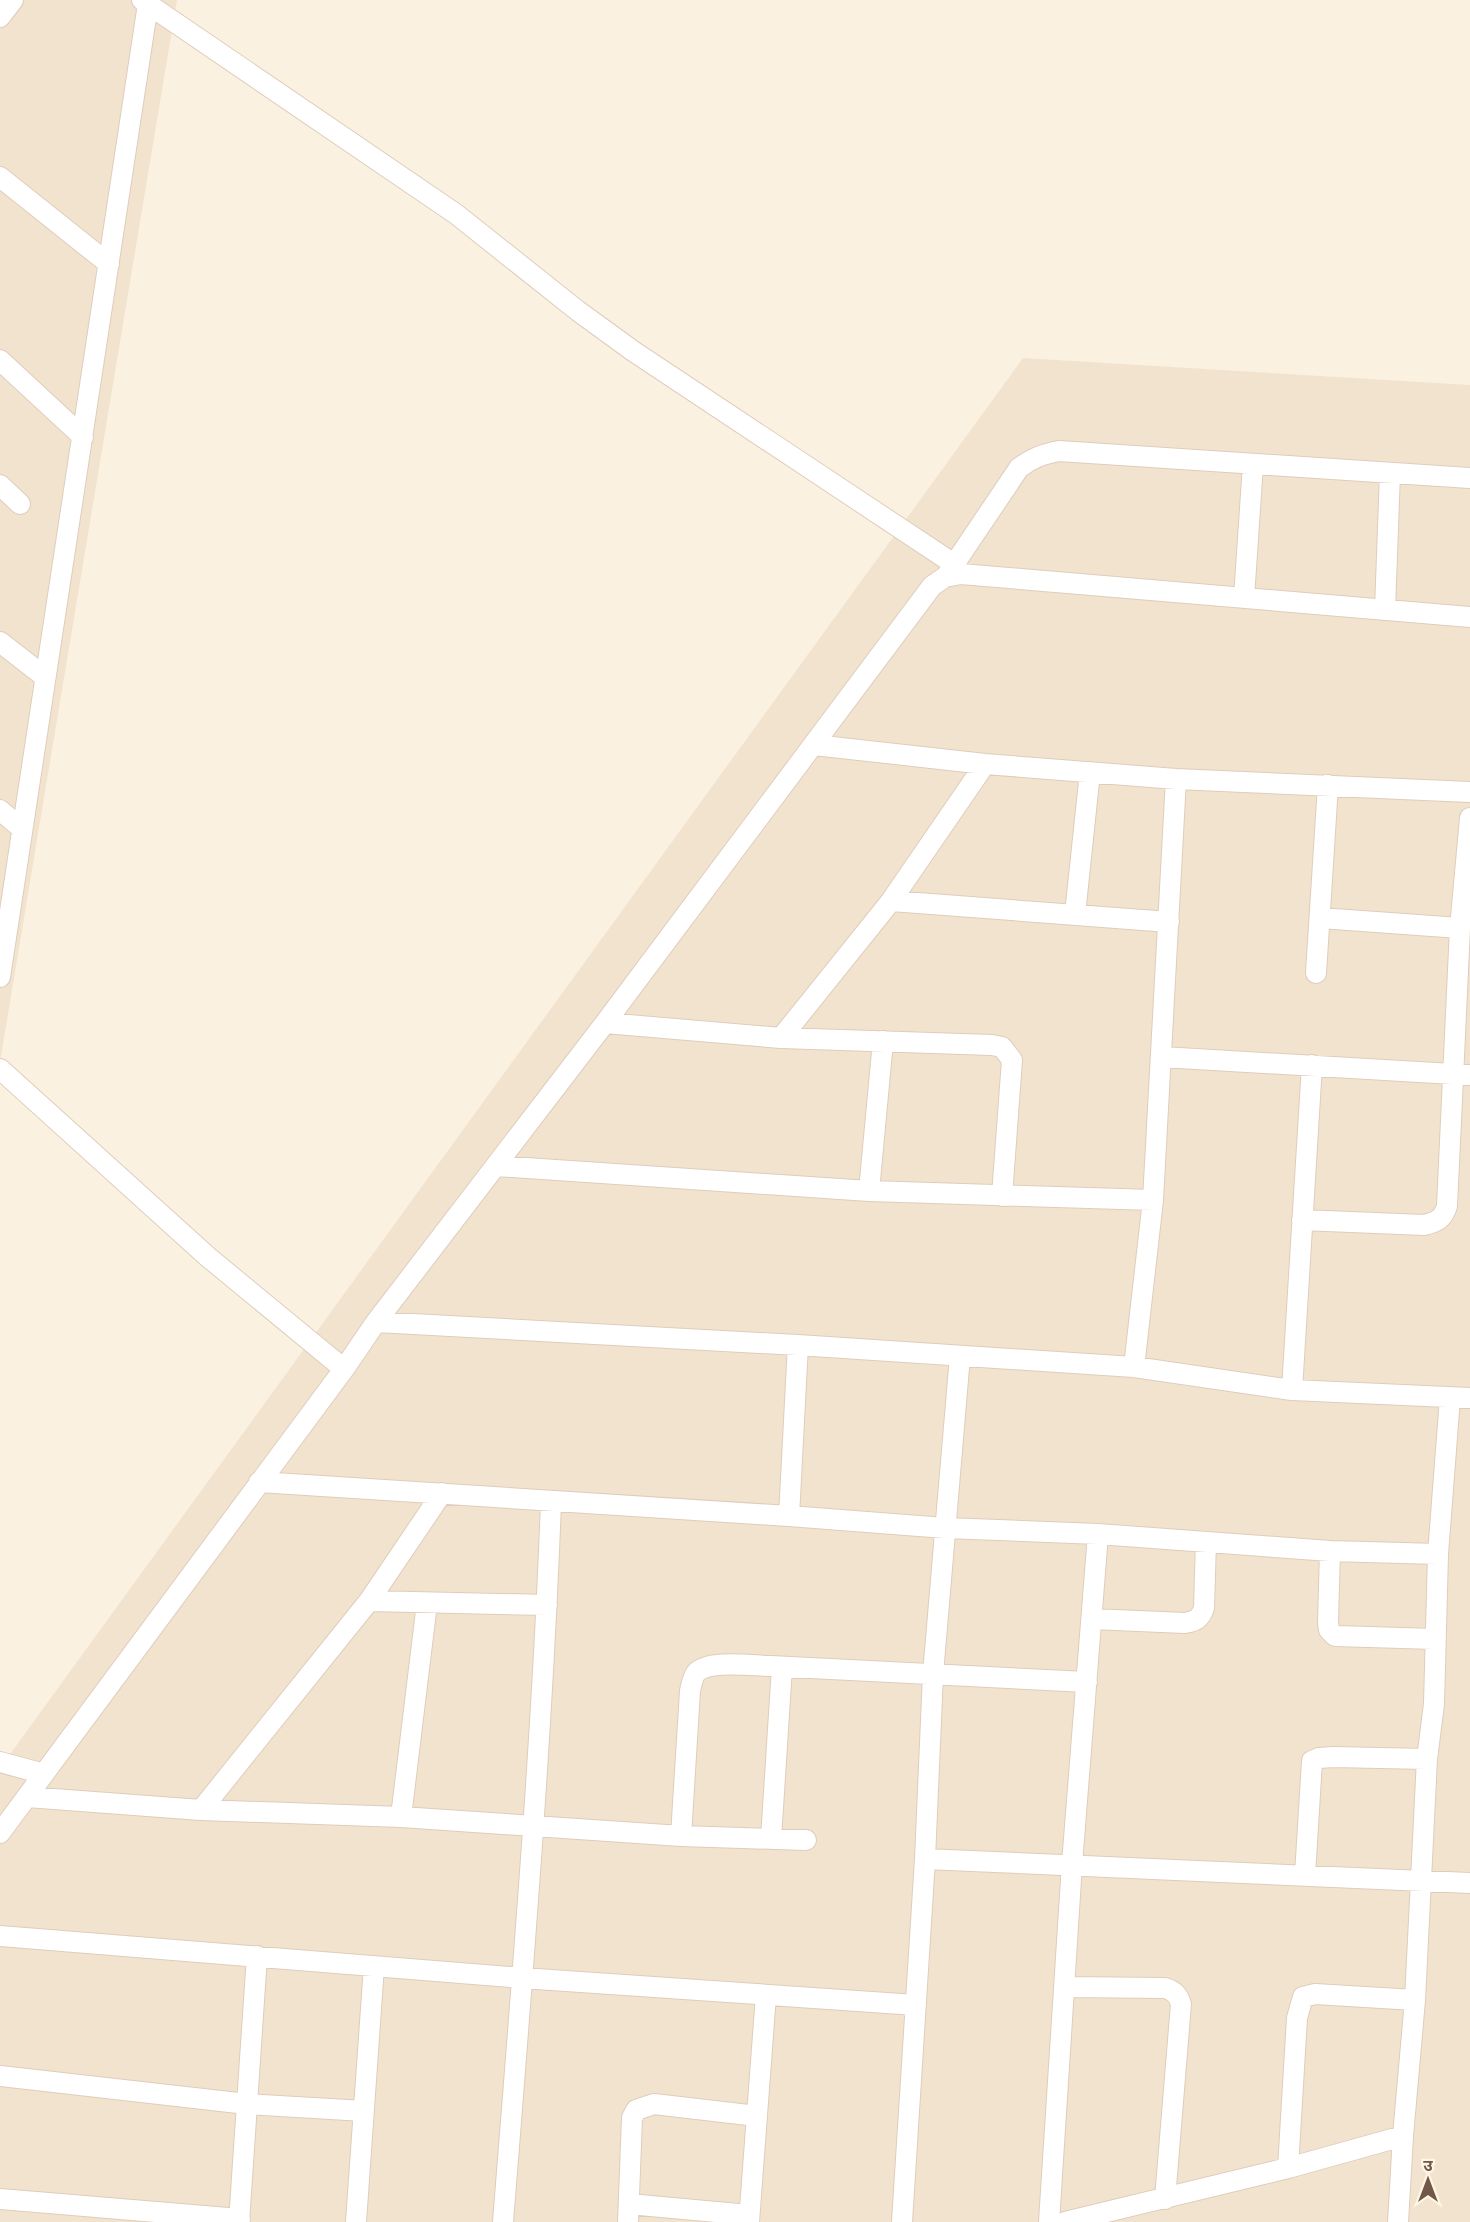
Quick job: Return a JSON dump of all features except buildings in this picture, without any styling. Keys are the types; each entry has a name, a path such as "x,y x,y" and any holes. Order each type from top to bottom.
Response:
{"street":[{"path":"0,17 13,0"},
{"path":"0,977 2,947 109,264 145,2 456,214 633,351 949,571 962,574 1470,617"},
{"path":"0,177 109,264"},
{"path":"0,360 83,437"},
{"path":"0,1833 344,1369 376,1322 497,1166 932,586 949,571 1019,468 1032,458 1044,453 1059,451 1470,478"},
{"path":"1244,598 1253,464"},
{"path":"1385,610 1390,473"},
{"path":"0,486 20,504"},
{"path":"0,642 45,677"},
{"path":"814,745 985,764 1176,779 1470,792"},
{"path":"781,1038 891,901 985,764"},
{"path":"1075,914 1090,772"},
{"path":"1134,1367 1153,1200 1176,779"},
{"path":"1316,973 1328,786"},
{"path":"0,810 21,828"},
{"path":"1302,1220 1425,1225 1435,1223 1443,1216 1447,1206 1461,1075 1460,928 1470,818"},
{"path":"891,901 1169,922"},
{"path":"1320,918 1460,928"},
{"path":"605,1023 781,1038 1002,1047 1012,1060 1002,1196"},
{"path":"869,1191 883,1041"},
{"path":"1162,1057 1461,1075"},
{"path":"1292,1390 1312,1065"},
{"path":"0,1069 208,1257 344,1369"},
{"path":"497,1166 869,1191 1153,1200"},
{"path":"376,1322 798,1345 1134,1367 1292,1390 1460,1398 1438,1554 1434,1704 1427,1759 1415,2000 1398,2222"},
{"path":"789,1516 798,1345"},
{"path":"902,2222 925,1859 933,1674 960,1356"},
{"path":"259,1482 945,1528 1098,1534 1330,1551 1438,1554"},
{"path":"201,1810 369,1601 442,1493"},
{"path":"503,2222 533,1825 551,1502"},
{"path":"1049,2222 1072,1864 1098,1534"},
{"path":"1092,1618 1185,1623 1196,1621 1204,1608 1206,1542"},
{"path":"1330,1551 1328,1622 1329,1630 1335,1636 1436,1639"},
{"path":"369,1601 547,1605"},
{"path":"401,1817 427,1603"},
{"path":"681,1836 690,1691 695,1674 706,1666 782,1667 1087,1682"},
{"path":"771,1839 782,1667"},
{"path":"1305,1875 1312,1761 1333,1757 1427,1759"},
{"path":"0,1762 44,1774"},
{"path":"27,1797 201,1810 401,1817 681,1836 806,1840"},
{"path":"925,1859 1470,1883"},
{"path":"1,1940 257,1956 522,1978 916,2004"},
{"path":"0,2199 239,2220 257,1956"},
{"path":"356,2222 374,1966"},
{"path":"1065,1988 1165,1988 1174,1991 1179,1997 1181,2004 1165,2199"},
{"path":"1288,2168 1297,2019 1303,1997 1315,1994 1415,2000"},
{"path":"757,2116 654,2104 645,2105 636,2110 632,2118 629,2213 749,2218 757,2116 766,1995"},
{"path":"0,2076 247,2104 364,2111"},
{"path":"1065,2222 1288,2168 1403,2136"}],"shaded area":[{"path":"0,0 177,0 0,1062"},
{"path":"1023,358 1470,385 1470,2222 0,2222 0,1768"}]}
